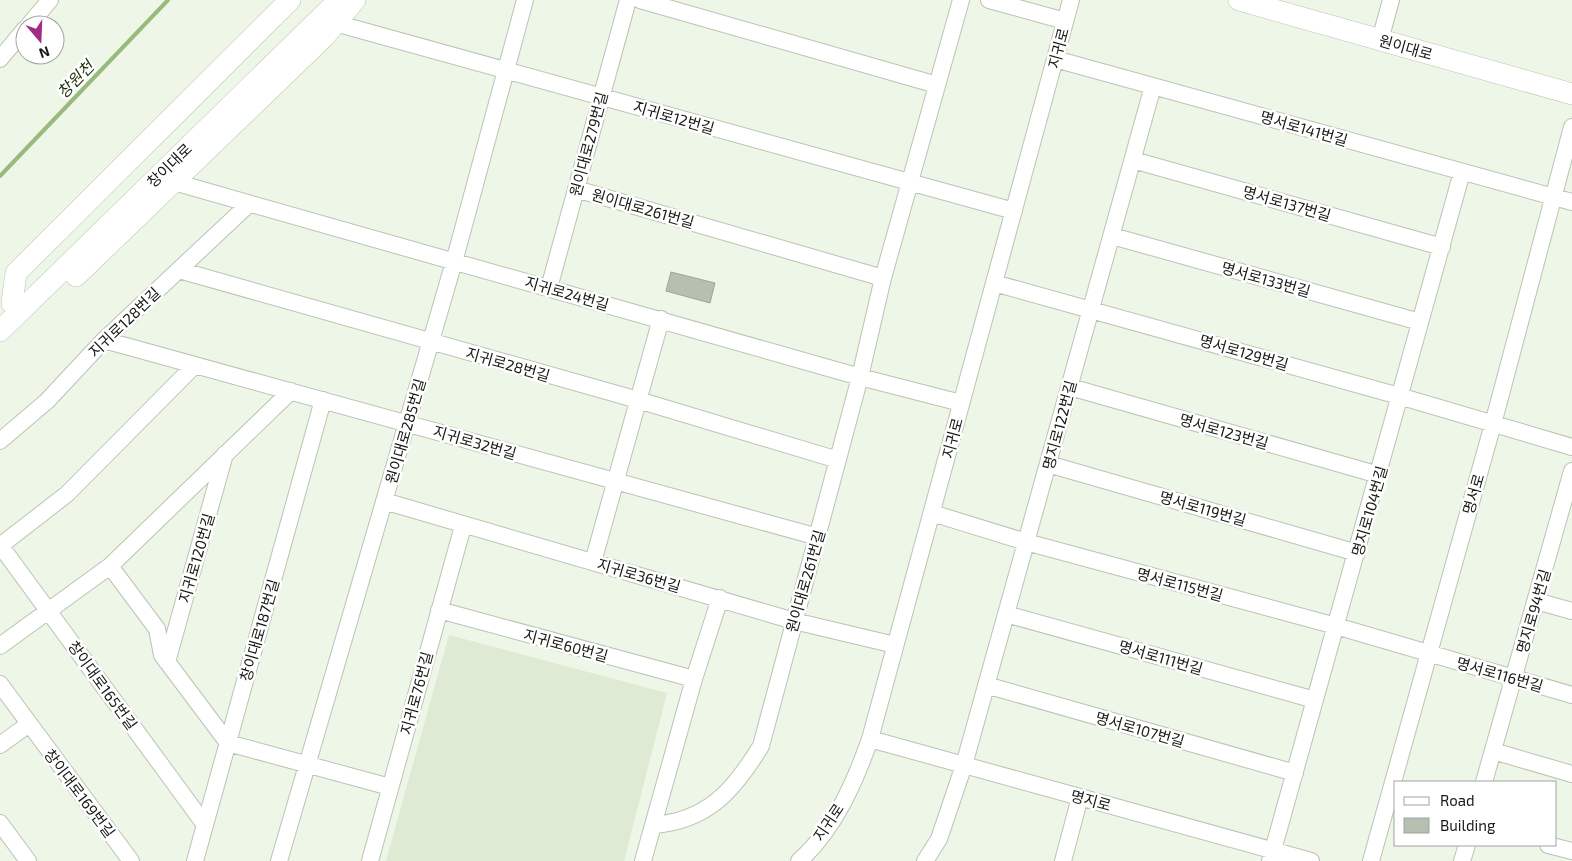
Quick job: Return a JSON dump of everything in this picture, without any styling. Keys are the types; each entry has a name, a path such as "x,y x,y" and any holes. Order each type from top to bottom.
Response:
{"main road":[{"path":"11,310 16,273 290,0"},
{"name":"창이대로","path":"0,332 11,310 321,0"},
{"name":"창이대로","path":"11,310 339,0"},
{"path":"11,310 65,286 324,37 355,0"},
{"name":"원이대로","path":"1239,0 1572,94"}],"street":[{"path":"37,15 50,0"},
{"name":"원이대로285번길","path":"280,861 454,262 526,0"},
{"name":"원이대로279번길","path":"549,288 628,0"},
{"path":"640,0 937,86"},
{"name":"원이대로261번길","path":"653,825 689,819 714,803 743,776 761,746 860,377 883,278 961,0"},
{"path":"989,0 1065,21"},
{"name":"지귀로","path":"799,861 832,821 859,771 870,739 1071,0"},
{"path":"1380,40 1391,0"},
{"name":"지귀로12번길","path":"335,23 506,69 909,184 1014,211"},
{"path":"0,59 15,41"},
{"name":"명서로141번길","path":"1055,59 1572,202"},
{"name":"명지로122번길","path":"925,861 938,839 964,765 1153,86"},
{"name":"명서로","path":"1371,861 1493,424 1552,196 1572,127"},
{"name":"명서로137번길","path":"1133,160 1442,247"},
{"name":"명지로104번길","path":"1271,856 1379,475 1398,396 1462,172"},
{"name":"지귀로24번길","path":"174,182 860,377 961,403"},
{"name":"원이대로261번길","path":"576,189 883,278"},
{"name":"지귀로128번길","path":"0,441 47,401 104,340 249,204"},
{"name":"명서로133번길","path":"1112,236 1420,322"},
{"name":"지귀로28번길","path":"178,270 638,400 838,460"},
{"name":"명서로129번길","path":"994,283 1398,396 1572,448"},
{"path":"593,562 614,480 661,319"},
{"name":"지귀로32번길","path":"104,340 407,422 818,537"},
{"name":"창이대로165번길","path":"195,365 67,494 0,545 205,824"},
{"name":"명서로123번길","path":"1070,387 1379,475"},
{"path":"0,646 110,566 291,391"},
{"name":"창이대로187번길","path":"195,861 323,400"},
{"name":"지귀로120번길","path":"167,662 226,454"},
{"name":"명서로119번길","path":"1048,464 1357,553"},
{"name":"명지로94번길","path":"1484,781 1536,600 1564,528 1572,471"},
{"name":"지귀로36번길","path":"384,502 794,620 895,645"},
{"name":"명서로115번길","path":"932,513 1026,542 1429,653"},
{"name":"지귀로76번길","path":"370,861 462,526"},
{"path":"110,566 157,629 162,655 228,743 308,763 390,787"},
{"path":"643,861 694,679 720,598"},
{"path":"1536,600 1572,611"},
{"name":"지귀로60번길","path":"439,610 694,679"},
{"name":"명서로111번길","path":"1006,614 1315,700"},
{"name":"명서로116번길","path":"1429,653 1572,695"},
{"name":"창이대로169번길","path":"0,684 130,861"},
{"name":"명서로107번길","path":"986,686 1294,773"},
{"path":"0,745 29,724"},
{"name":"명지로","path":"870,739 1080,797 1271,856 1311,861"},
{"path":"1493,751 1572,774"},
{"path":"1064,861 1080,797"},
{"path":"0,823 28,861"},
{"path":"1462,861 1467,846"},
{"path":"1552,846 1572,851"}],"shaded area":[{"path":"449,635 667,693 624,861 386,861"}],"building":[{"path":"671,272 715,283 710,303 666,291"}],"waterway":[{"name":"창원천","path":"0,176 168,0"}]}
